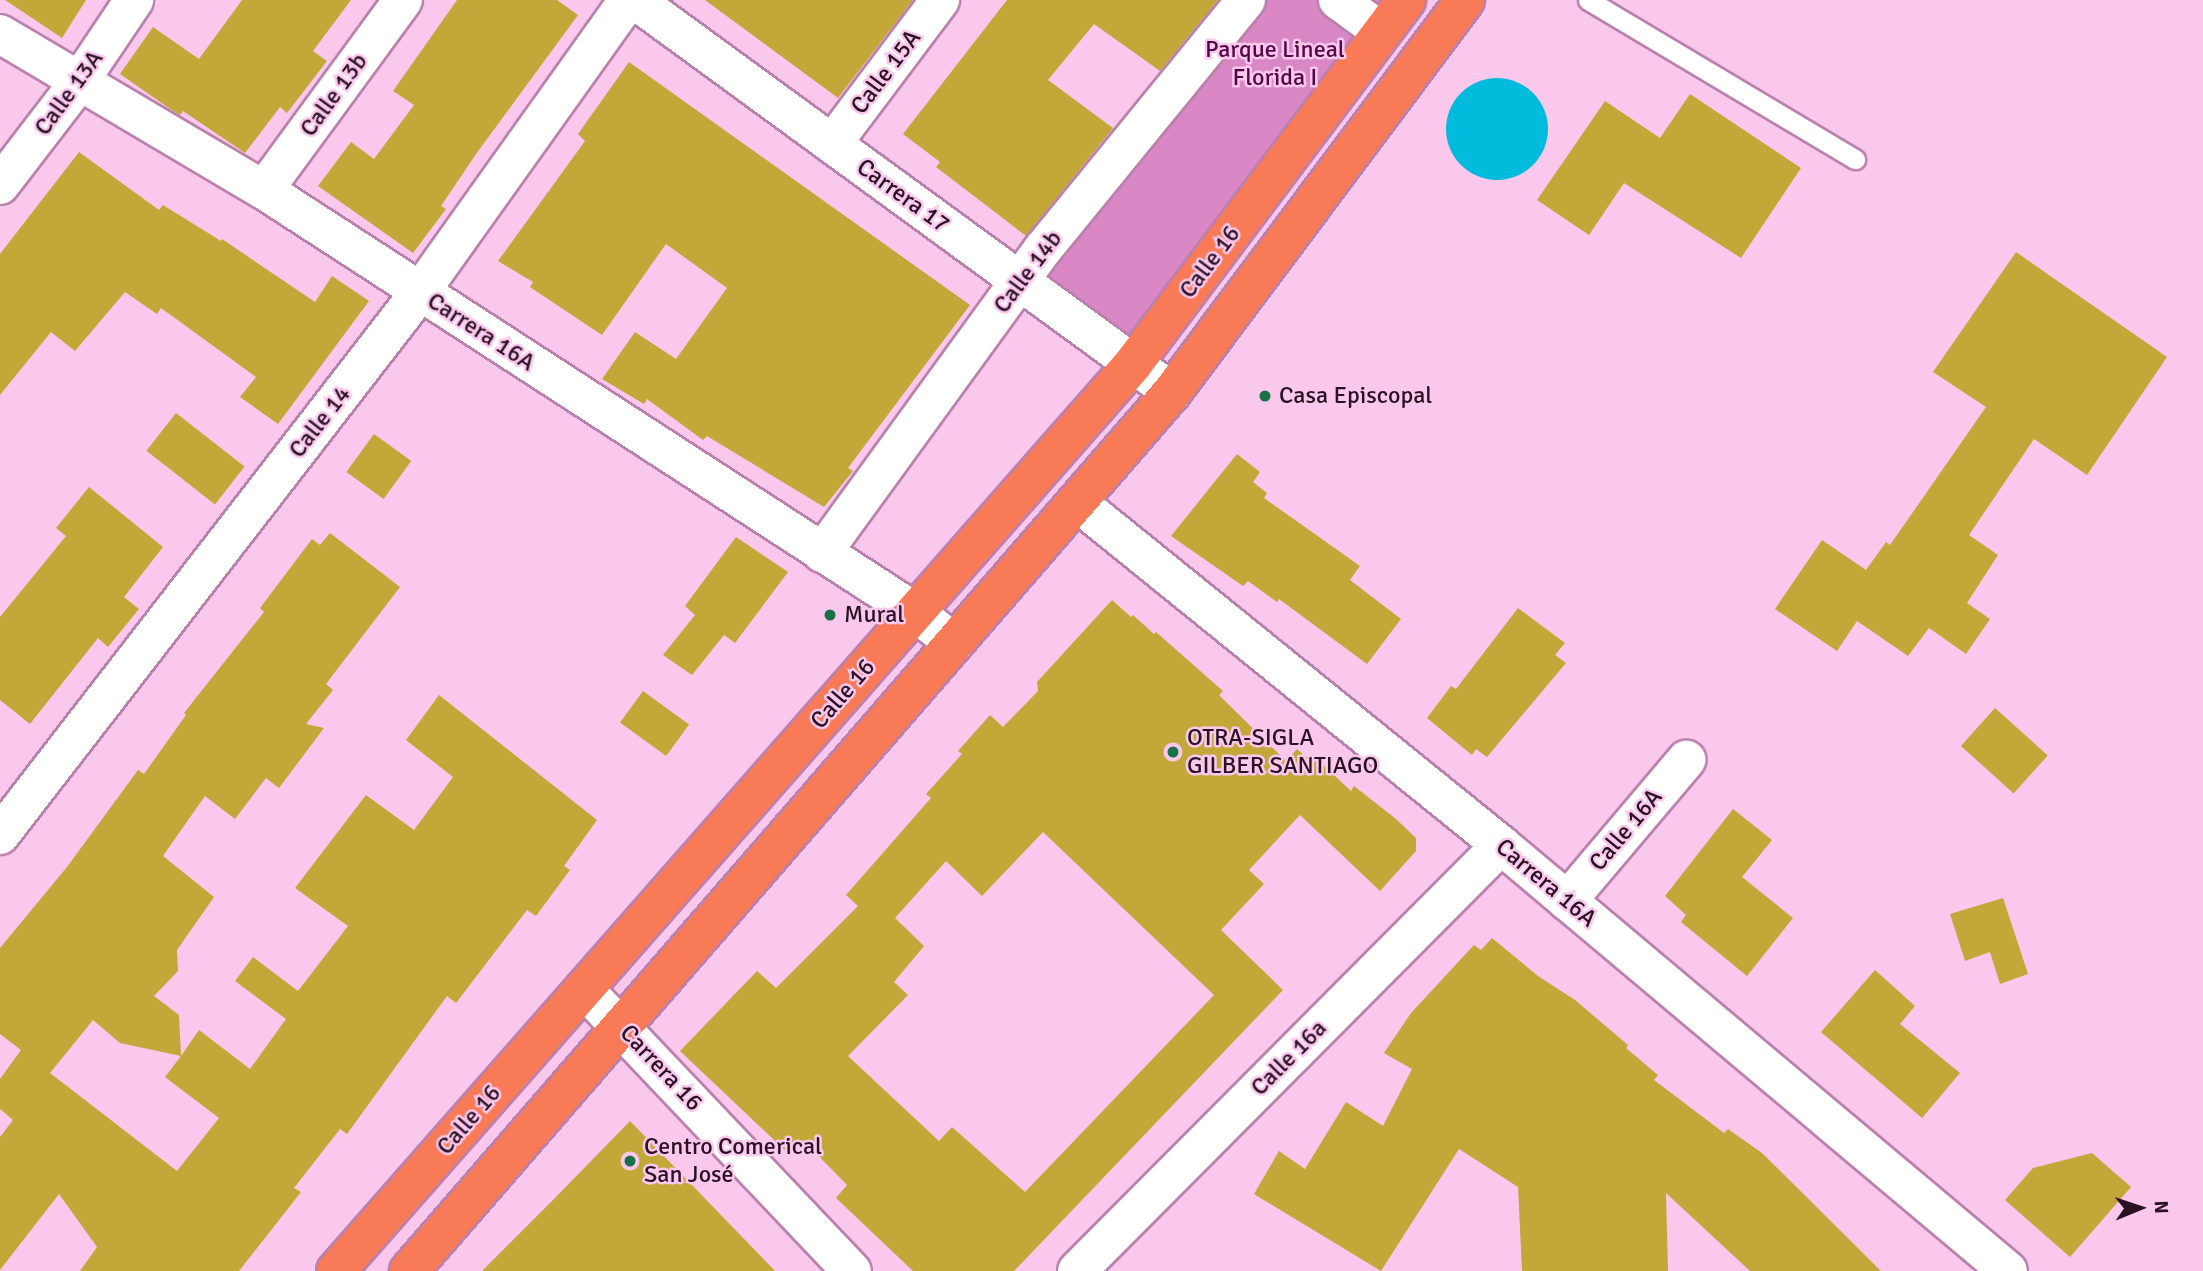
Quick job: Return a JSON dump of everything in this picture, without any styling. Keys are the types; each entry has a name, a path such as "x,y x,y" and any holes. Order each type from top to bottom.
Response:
{"highway":[{"name":"Calle 16","path":"336,1271 1133,364 1406,0"},
{"name":"Calle 16","path":"409,1271 1172,392 1465,0"}],"street":[{"name":"Calle 13A","path":"0,185 79,82 134,0"},
{"name":"Calle 13b","path":"264,190 403,0"},
{"name":"Calle 14","path":"0,835 420,292 628,0"},
{"name":"Carrera 17","path":"635,0 1172,392"},
{"name":"Calle 15A","path":"832,144 940,0"},
{"name":"Calle 14b","path":"822,553 1020,281 1246,0"},
{"path":"1338,0 1382,32"},
{"name":"Carrera 16A","path":"0,34 264,190 915,612 954,643"},
{"name":"Carrera 16A","path":"1077,502 1501,845 2008,1271"},
{"name":"Calle 16A","path":"1567,901 1685,760"},
{"name":"Calle 16a","path":"1077,1271 1501,845"},
{"name":"Carrera 16","path":"584,989 852,1271"}],"lane":[{"path":"1588,0 1855,159"}],"green space":[{"name":"Parque Lineal Florida I","path":"1251,0 1396,0 1132,343 1039,281"}],"water":[{"path":"1497,78 1517,82 1533,93 1544,109 1548,129 1544,149 1533,165 1517,176 1497,180 1477,176 1461,165 1450,149 1446,129 1450,109 1461,93 1477,82"}],"building":[{"path":"5,0 86,0 62,38"},
{"path":"242,0 351,0 313,51 327,61 287,113 280,107 245,153 183,111 180,115 173,111 120,74 153,27 199,59"},
{"path":"457,0 557,0 578,15 476,154 441,206 446,209 413,253 318,186 351,142 374,159 414,105 393,91"},
{"path":"705,0 913,0 838,98"},
{"path":"1007,0 1218,0 1160,71 1094,24 1048,80 1113,128 1026,236 936,167 940,162 903,134"},
{"path":"629,62 970,305 848,468 853,471 824,507 707,436 703,440 647,399 644,404 602,379 635,332 676,359 727,288 666,244 602,335 530,287 533,282 498,261 585,141 578,134"},
{"path":"1690,94 1801,168 1741,258 1624,183 1589,235 1537,200 1605,101 1660,138"},
{"path":"79,152 159,210 163,205 221,241 222,239 315,302 332,276 369,301 278,424 240,397 256,377 161,308 157,314 125,292 75,351 51,332 0,395 0,254"},
{"path":"2016,252 2167,357 2087,475 2034,439 1969,535 1998,555 1967,603 1990,619 1966,654 1929,628 1908,656 1857,621 1837,651 1775,609 1822,540 1866,570 1886,542 1890,545 1986,407 1933,372"},
{"path":"176,413 245,467 215,504 146,451"},
{"path":"374,434 411,461 384,499 346,472"},
{"path":"1237,454 1260,472 1253,482 1267,493 1264,498 1360,566 1350,580 1401,619 1367,664 1279,599 1277,602 1248,581 1243,586 1171,536"},
{"path":"89,487 163,547 124,597 139,609 108,647 98,638 30,724 0,700 0,617 66,536 56,528"},
{"path":"330,533 400,587 326,684 333,690 306,724 324,728 279,788 266,778 235,819 205,796 163,856 214,897 177,950 178,971 154,996 179,1015 181,1056 199,1030 250,1069 286,1019 235,981 253,957 298,991 348,926 295,888 366,795 414,830 453,777 406,740 439,695 597,820 564,866 570,870 536,916 527,910 456,1003 447,996 347,1134 340,1129 294,1188 301,1192 239,1271 80,1271 97,1247 59,1194 0,1270 0,1137 13,1120 0,1109 0,1079 21,1050 0,1034 0,948 67,867 138,770 144,774 186,715 184,713 264,612 260,608 312,539 320,545","holes":["93,1020 120,1043 181,1056 165,1077 219,1118 177,1171 50,1073"]},
{"path":"736,537 788,572 735,643 724,635 692,675 663,655 695,615 685,606"},
{"path":"1112,600 1154,634 1156,632 1223,691 1219,695 1286,761 1297,749 1310,760 1318,760 1351,791 1354,786 1396,819 1416,838 1416,851 1380,891 1300,815 1249,870 1264,884 1221,930 1283,990 1014,1271 913,1271 836,1198 847,1185 804,1141 791,1156 680,1051 757,971 776,988 858,906 846,895 931,798 926,794 962,754 958,751 990,715 1003,727 1038,691 1037,682","holes":["1043,832 1214,995 1025,1192 952,1127 939,1141 848,1056 908,995 894,982 924,946 895,918 946,861 982,896"]},
{"path":"1518,608 1565,643 1555,655 1566,663 1487,757 1476,749 1472,755 1427,718 1451,686 1456,689"},
{"path":"643,691 689,725 666,756 620,723"},
{"path":"1995,708 2048,756 2014,793 1961,746"},
{"path":"1733,809 1772,840 1742,877 1793,918 1747,976 1681,922 1686,915 1665,896"},
{"path":"2003,898 2028,974 2000,984 1990,952 1965,961 1950,914"},
{"path":"1492,938 1538,976 1575,1000 1628,1045 1626,1048 1658,1075 1654,1080 1724,1133 1728,1129 1762,1153 1881,1271 1750,1271 1666,1193 1668,1271 1522,1271 1518,1187 1459,1149 1381,1271 1254,1194 1279,1151 1305,1169 1346,1102 1383,1126 1412,1069 1384,1053 1411,1013 1474,945 1481,950"},
{"path":"1875,970 1915,1006 1900,1024 1960,1073 1922,1118 1821,1032"},
{"name":"Centro Comerical San José","path":"630,1121 775,1271 482,1271 553,1200"},
{"path":"2092,1153 2131,1187 2070,1257 2005,1200 2033,1168"}],"place":[{"name":"Casa Episcopal","path":"1265,396"},
{"name":"Mural","path":"830,615"},
{"name":"OTRA-SIGLA GILBER SANTIAGO","path":"1173,752"},
{"name":"Centro Comerical San José","path":"630,1161"}]}
